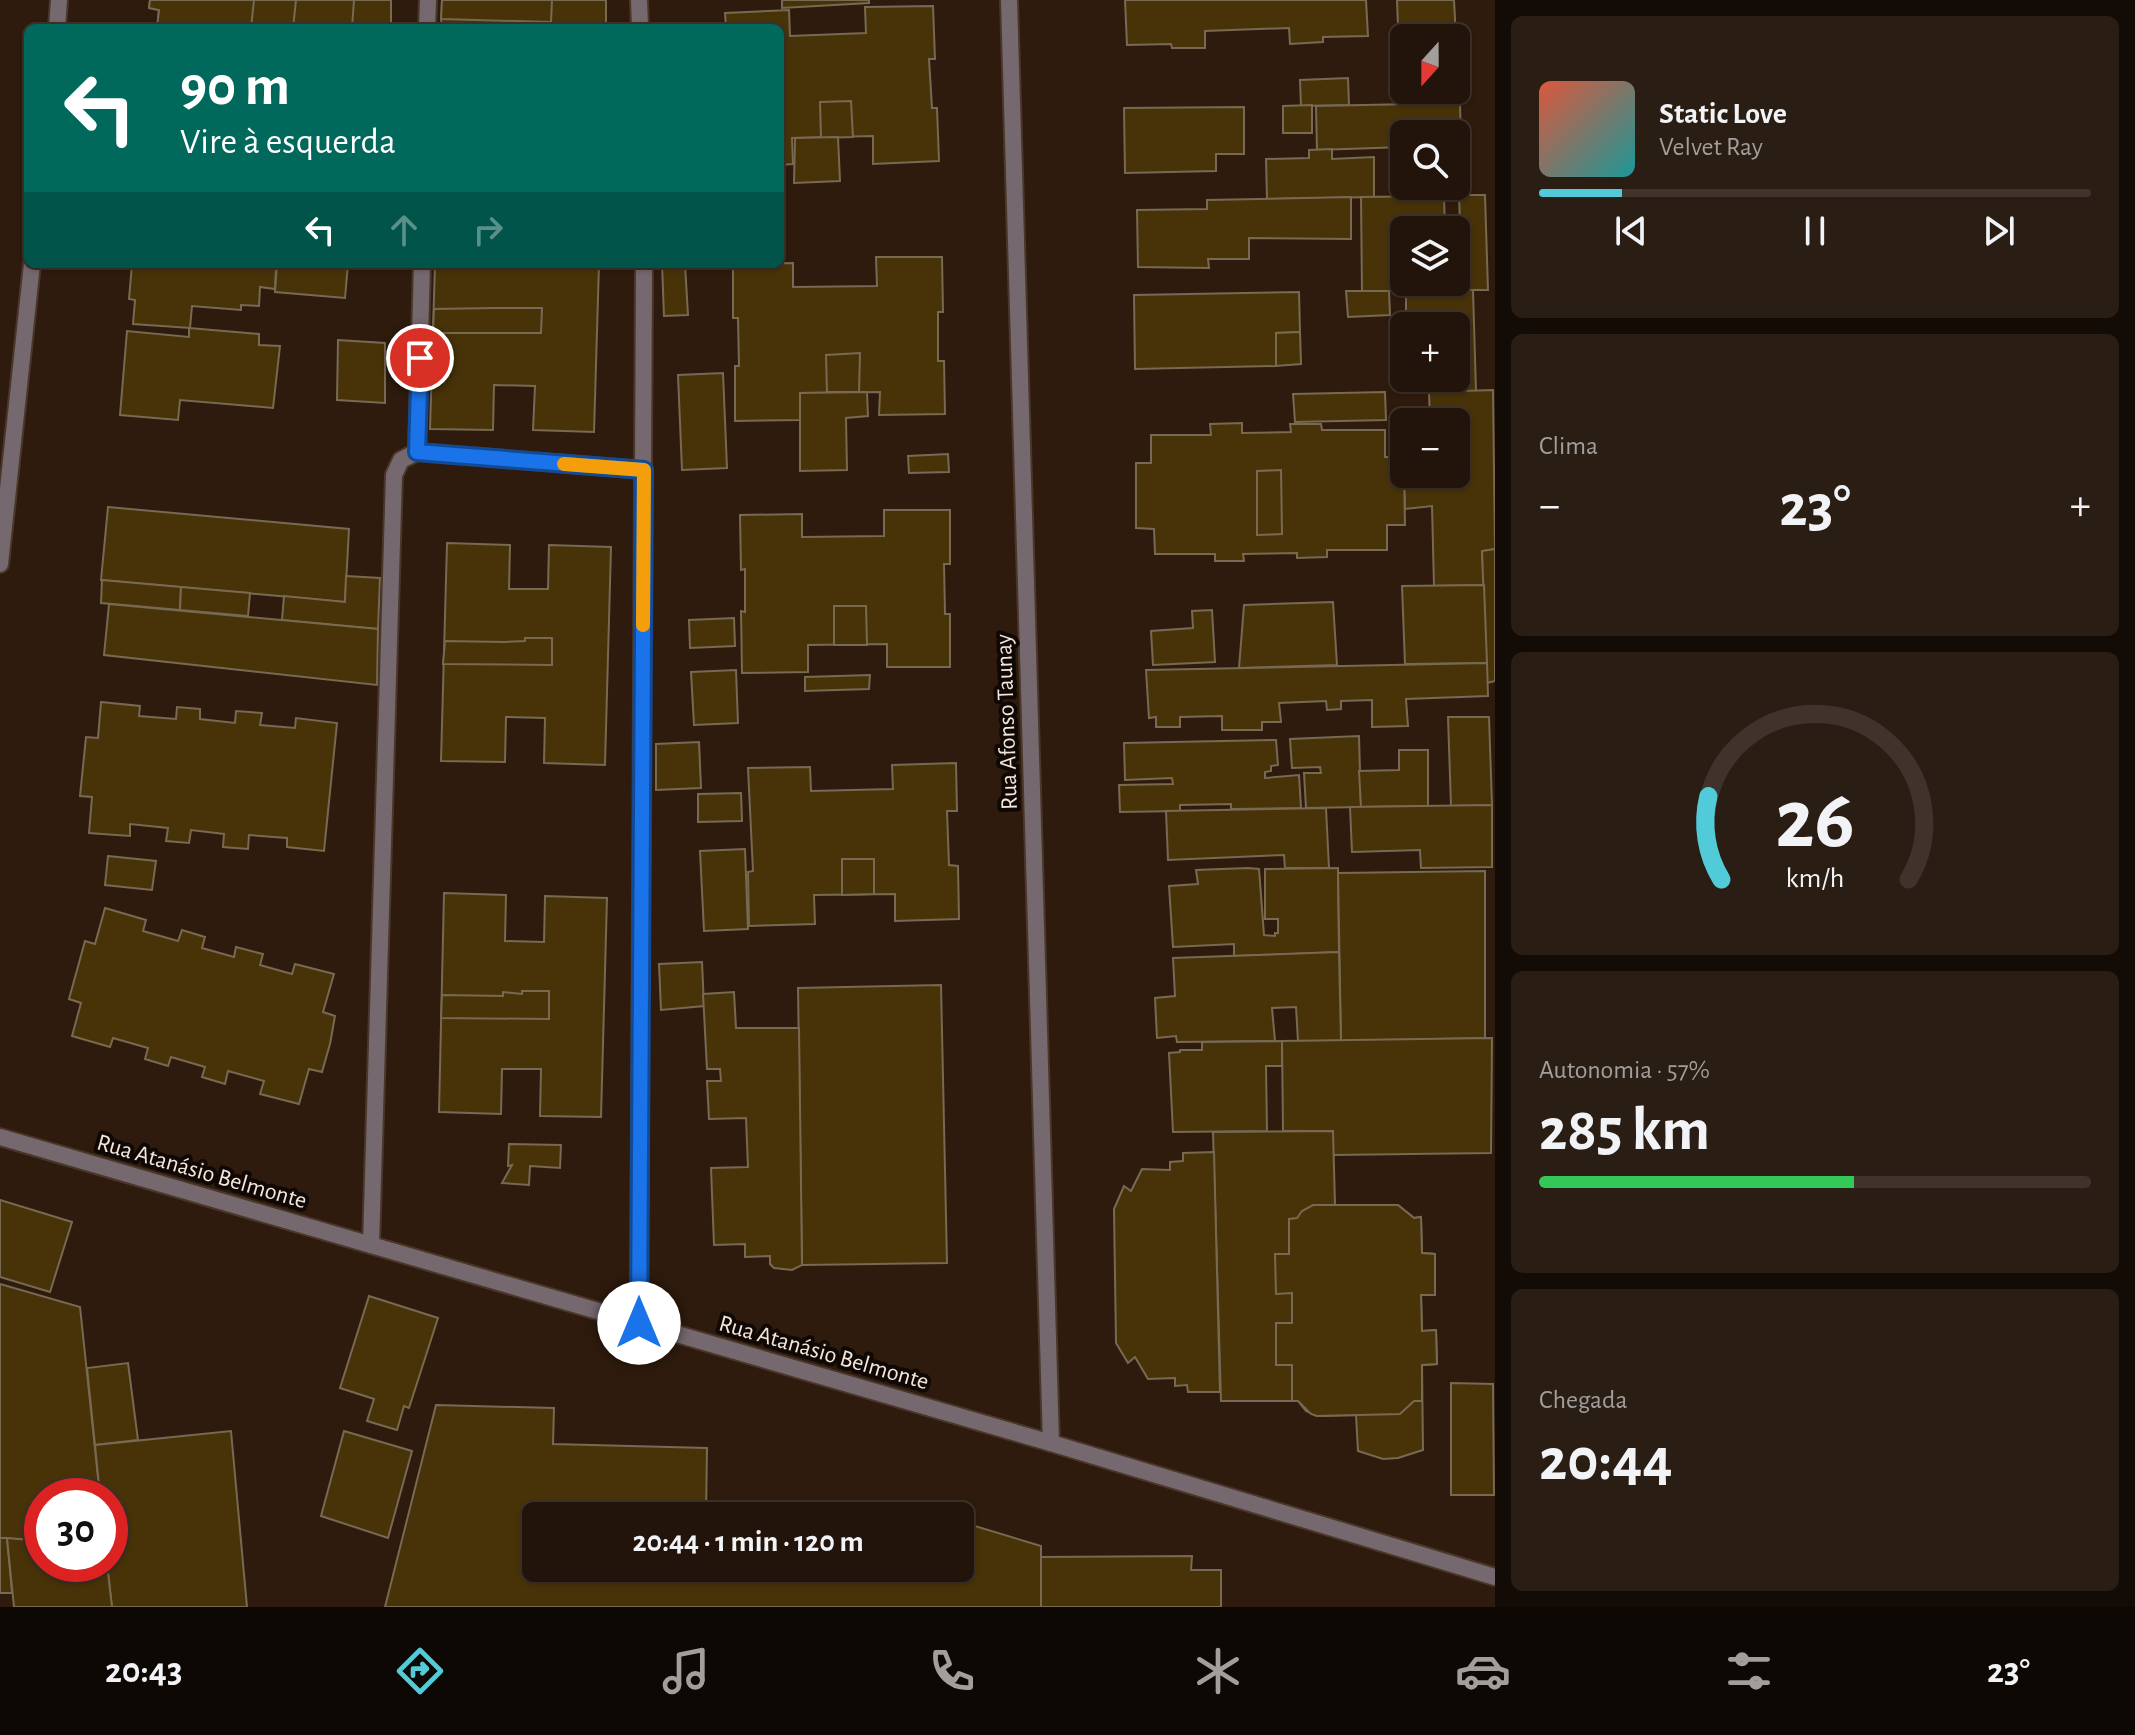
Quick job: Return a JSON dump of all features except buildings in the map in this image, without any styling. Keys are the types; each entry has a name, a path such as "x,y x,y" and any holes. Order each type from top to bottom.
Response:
{"street":[{"path":"57,24 59,0"},
{"path":"427,24 428,0"},
{"path":"639,0 640,24"},
{"name":"Rua Afonso Taunay","path":"1009,0 1051,1443"},
{"path":"0,564 32,268"},
{"path":"417,452 422,268"},
{"path":"639,1323 644,268"},
{"path":"371,1245 394,475 401,460 417,452 644,470"},
{"name":"Rua Atanásio Belmonte","path":"0,1137 1051,1443 1495,1577"}],"slow traffic":[{"path":"564,464 644,470 643,625"}],"route":[{"path":"420,358 417,452 644,470 639,1323"}]}
